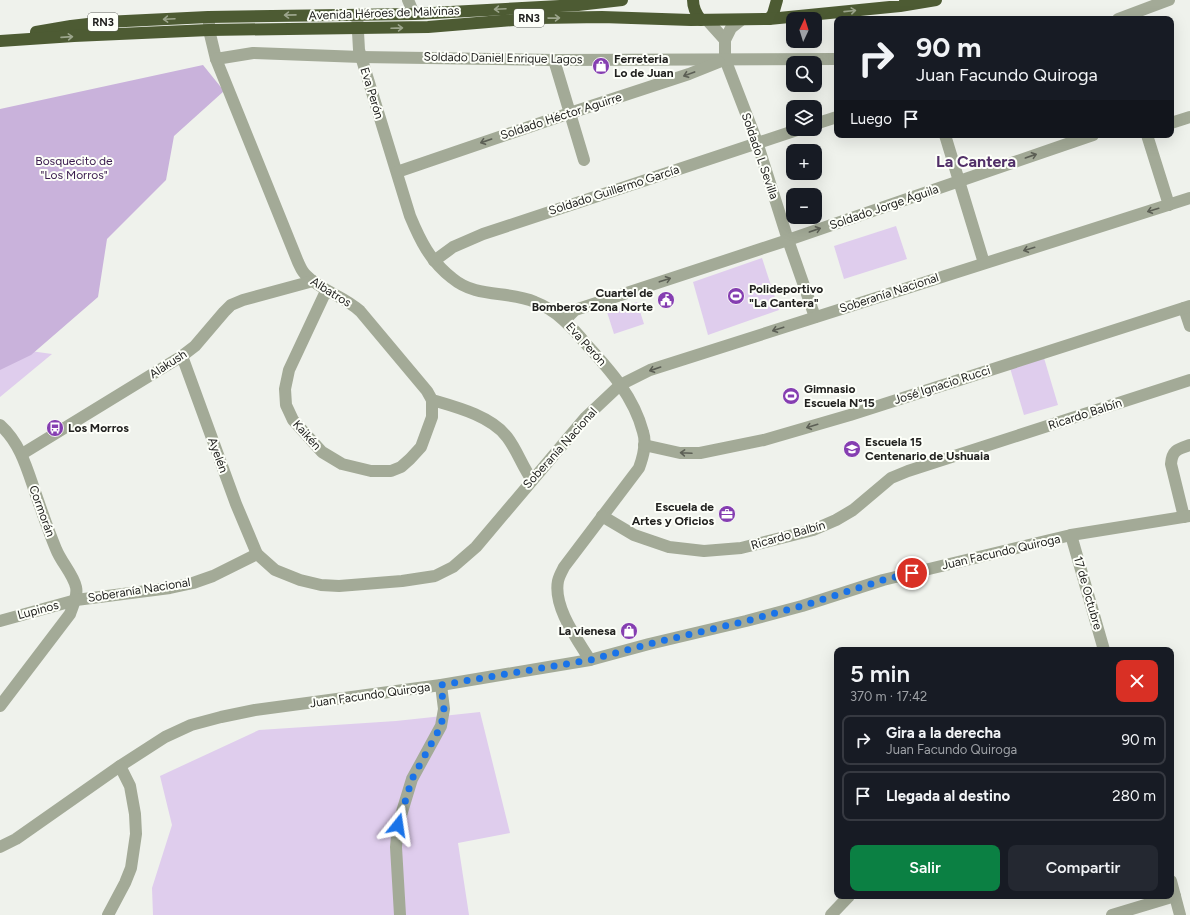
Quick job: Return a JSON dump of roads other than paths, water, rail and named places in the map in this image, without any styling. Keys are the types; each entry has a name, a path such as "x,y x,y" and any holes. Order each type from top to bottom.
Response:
{"highway":[{"name":"Avenida Héroes de Malvinas","path":"0,41 72,26 105,22 208,17 414,14 578,5 622,0"},
{"path":"693,0 696,14 704,20"},
{"path":"769,18 773,14 777,0"},
{"name":"Avenida Héroes de Malvinas","path":"0,41 209,30 428,27 539,18 602,17 741,20 900,6 936,0"}],"street":[{"path":"408,0 414,14"},
{"path":"1126,16 1169,0"},
{"name":"Eva Perón","path":"357,14 359,50 361,57 419,238 434,260 452,279 471,290 494,295 522,298 536,302 564,320 608,368 620,385 634,408 644,434 644,454 638,468 564,567 558,580 558,596 563,614 590,660"},
{"name":"Albatros","path":"208,17 209,30 216,59 304,275 326,291 341,297 354,305 427,391 432,400"},
{"path":"704,20 725,40 731,28 741,20"},
{"name":"Soldado L Sevilla","path":"725,40 725,59 757,142 788,240 816,317"},
{"name":"Soldado Daniel Enrique Lagos","path":"216,59 253,53 361,57 554,60 834,59"},
{"name":"Soldado Héctor Aguirre","path":"397,172 570,112 689,74 725,59"},
{"path":"554,60 584,160"},
{"path":"1174,122 1190,117"},
{"path":"822,122 834,118"},
{"name":"Soldado Guillermo García","path":"434,260 453,247 483,234 786,133"},
{"path":"946,138 984,263"},
{"name":"Soldado Jorge Águila","path":"564,320 575,310 788,240 1084,138"},
{"path":"1148,138 1169,205"},
{"name":"Soberanía Nacional","path":"0,706 70,614 76,600 170,588 193,583 213,576 257,554 275,570 300,580 321,585 339,586 402,581 435,576 453,567 476,547 586,417 620,385 650,370 1190,198"},
{"name":"Alakush","path":"22,454 182,356 200,341 224,312 231,306 243,300 313,281"},
{"name":"Kaikén","path":"326,291 289,370 285,389 286,405 293,420 322,452 342,464 371,471 391,471 401,467 421,447 432,417 432,400"},
{"path":"1187,307 1190,326"},
{"name":"José Ignacio Rucci","path":"644,445 680,453 700,454 764,440 850,415 1187,307"},
{"name":"Ayelén","path":"182,356 236,504 257,554"},
{"name":"Ricardo Balbín","path":"602,516 634,535 669,546 704,551 741,548 813,530 836,520 853,510 891,478 908,470 1190,380"},
{"path":"432,400 464,410 488,420 506,435 532,480"},
{"name":"Cormorán","path":"0,425 8,433 22,454 50,535 59,556 76,587 76,600"},
{"path":"1187,517 1171,464 1172,456 1178,449 1190,445"},
{"name":"Juan Facundo Quiroga","path":"0,846 16,838 120,766 171,734 191,725 255,710 441,685 590,660 802,606 883,580 1071,535 1187,517"},
{"name":"17 de Octubre","path":"1071,535 1103,647"},
{"name":"Lupinos","path":"0,621 76,600"},
{"path":"400,915 396,847 398,825 412,779 441,726 444,710 441,685"},
{"path":"108,915 126,883 131,868 136,834 135,814 130,786 120,766"},
{"path":"1174,892 1180,915"},
{"path":"831,915 845,899"},
{"path":"1112,915 1165,899"}],"place":[{"name":"Ferreteria Lo de Juan","path":"601,66"},
{"name":"Polideportivo \"La Cantera\"","path":"736,296"},
{"name":"Cuartel de Bomberos Zona Norte","path":"666,300"},
{"name":"Gimnasio Escuela N°15","path":"791,396"},
{"name":"Los Morros","path":"55,428"},
{"name":"Escuela 15 Centenario de Ushuaia","path":"852,449"},
{"name":"Escuela de Artes y Oficios","path":"727,514"},
{"name":"La vienesa","path":"629,631"}],"district":[{"name":"La Cantera","path":"976,161"}],"park label":[{"name":"Bosquecito de \"Los Morros\"","path":"74,168"}]}
